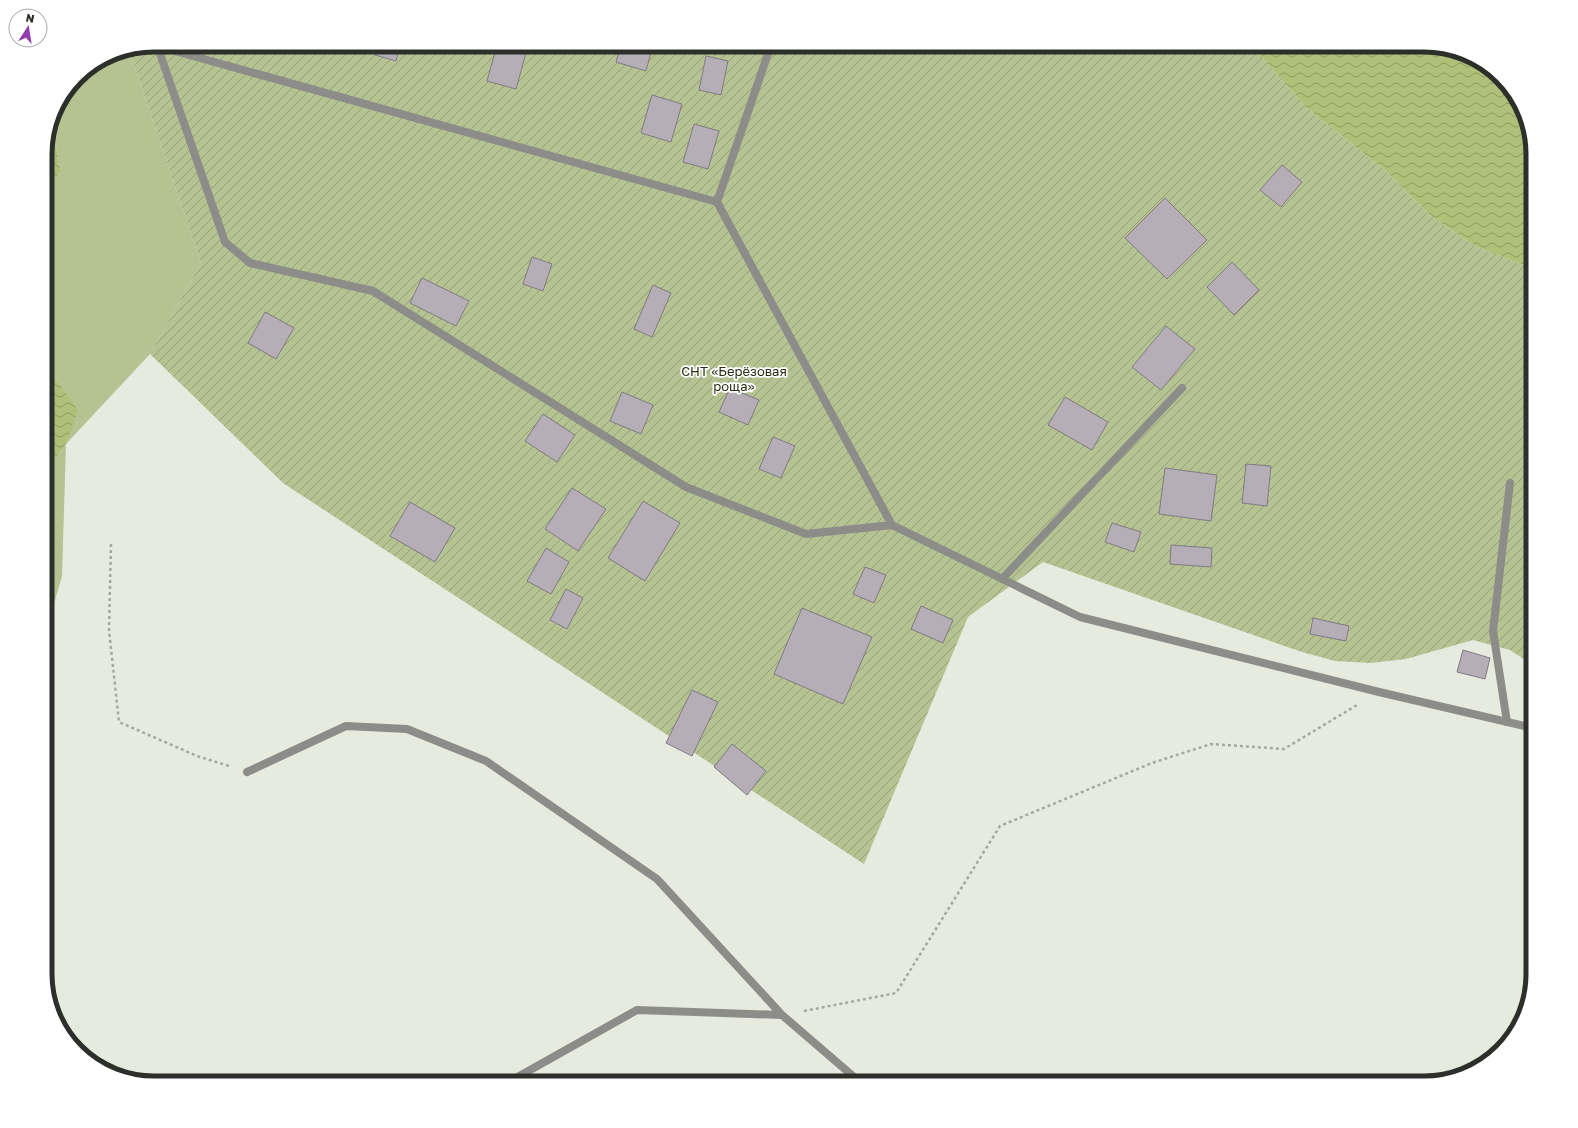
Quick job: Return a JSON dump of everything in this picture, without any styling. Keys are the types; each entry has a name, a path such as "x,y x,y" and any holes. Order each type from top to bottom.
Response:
{"street":[{"path":"159,52 225,242 250,263 373,291 686,487 806,534 892,525 1080,617 1379,692 1526,726"},
{"path":"179,52 717,202 892,525"},
{"path":"717,202 769,52"},
{"path":"1002,579 1182,388"},
{"path":"1507,722 1493,631 1510,483"},
{"path":"247,772 346,726 407,729 486,761 657,879 782,1015 853,1076"},
{"path":"520,1076 637,1010 782,1015"}],"path":[{"path":"111,544 109,630 119,722 197,756 247,772"},
{"path":"782,1015 896,993 1000,826 1152,763 1211,744 1284,749 1379,692"}],"green space":[{"name":"СНТ «Берёзовая роща»","path":"148,52 1257,52 1308,109 1384,169 1431,216 1475,246 1526,266 1526,660 1510,650 1473,640 1406,659 1370,663 1335,661 1302,652 1043,562 968,617 864,864 283,483 150,354 201,263 131,55"},
{"path":"131,55 201,263 150,354 66,444 58,382 52,377 52,182 61,172 56,147 52,145 55,128 66,103 82,82 103,66"},
{"path":"66,444 62,576 52,611 52,463"}],"water":[{"path":"1257,52 1430,52 1457,57 1486,73 1505,92 1518,115 1523,128 1526,154 1526,266 1475,246 1431,216 1384,169 1308,109"},
{"path":"52,145 56,147 61,172 52,182"},
{"path":"52,377 58,382 78,410 66,444 52,463"}],"building":[{"path":"376,52 398,52 396,61 375,55"},
{"path":"495,52 526,53 516,89 487,81"},
{"path":"619,52 651,52 646,71 616,62"},
{"path":"706,56 728,61 721,95 699,90"},
{"path":"652,95 682,104 671,142 641,133"},
{"path":"694,124 719,131 708,169 683,162"},
{"path":"1282,165 1302,182 1281,207 1260,190"},
{"path":"1165,198 1207,240 1167,279 1125,238"},
{"path":"532,257 552,264 543,291 523,284"},
{"path":"1232,262 1259,290 1234,315 1207,287"},
{"path":"422,278 469,301 456,326 410,303"},
{"path":"653,285 671,293 652,337 634,329"},
{"path":"265,312 294,328 276,359 248,343"},
{"path":"1166,326 1195,349 1161,390 1132,367"},
{"path":"730,388 759,400 748,425 719,412"},
{"path":"622,392 653,405 641,434 610,421"},
{"path":"1065,397 1108,422 1092,450 1048,425"},
{"path":"543,414 575,435 557,462 525,441"},
{"path":"773,437 795,446 781,478 759,469"},
{"path":"1246,464 1271,466 1267,506 1242,503"},
{"path":"1165,468 1217,475 1211,521 1159,514"},
{"path":"572,488 606,509 578,551 545,529"},
{"path":"643,501 680,523 645,581 608,558"},
{"path":"410,502 455,528 435,562 390,536"},
{"path":"1112,523 1141,532 1134,552 1105,542"},
{"path":"1171,545 1212,548 1211,567 1170,564"},
{"path":"546,548 569,562 551,594 527,581"},
{"path":"865,567 886,575 874,603 853,594"},
{"path":"566,589 583,598 567,629 550,620"},
{"path":"921,606 953,620 943,643 911,629"},
{"path":"802,608 872,637 843,704 774,674"},
{"path":"1313,618 1349,626 1346,641 1310,634"},
{"path":"1463,650 1490,658 1485,679 1457,672"},
{"path":"692,690 718,702 692,756 666,743"},
{"path":"732,744 766,771 747,795 714,767"}]}
